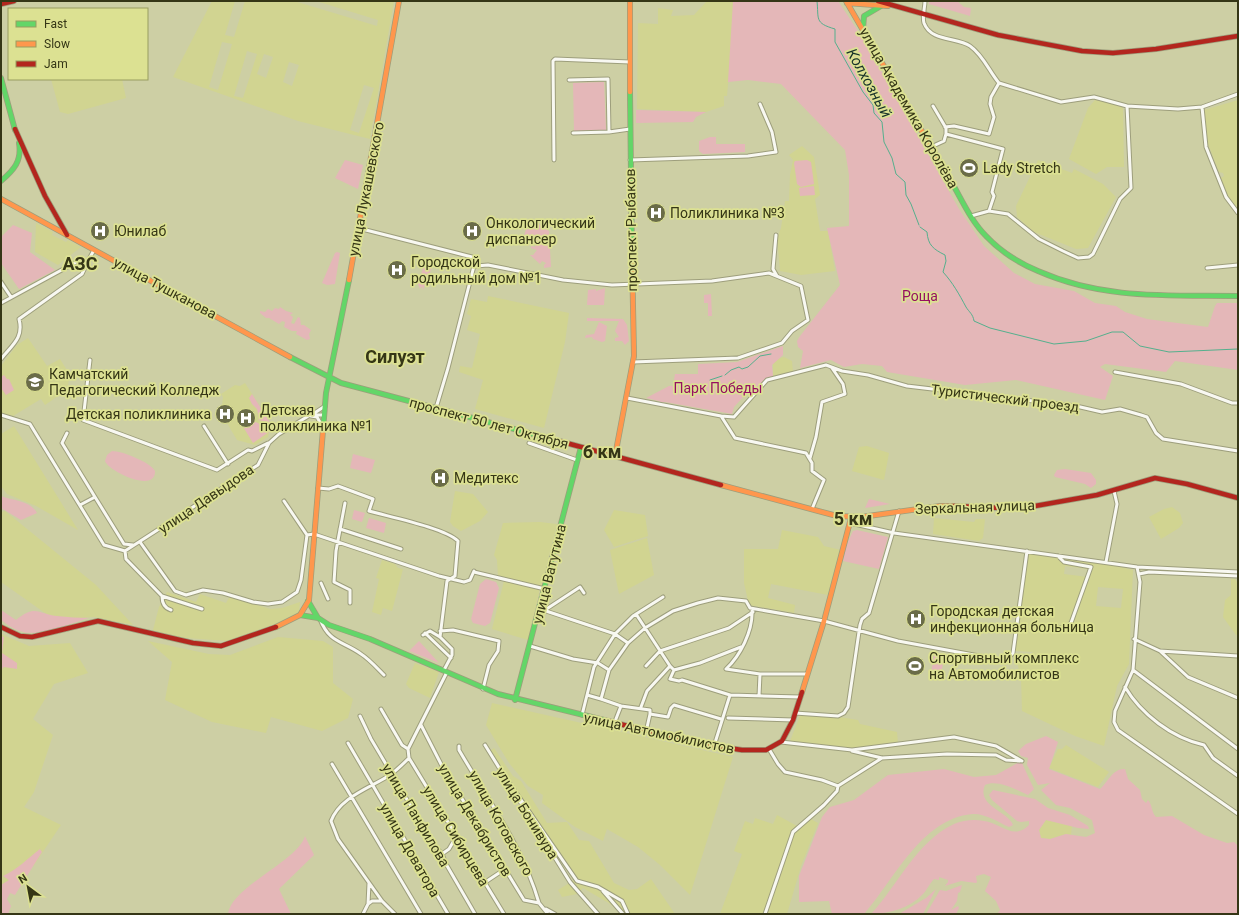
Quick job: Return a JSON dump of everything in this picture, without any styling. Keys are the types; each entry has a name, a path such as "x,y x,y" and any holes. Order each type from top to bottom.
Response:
{"main road":[{"path":"1,4 14,1"},
{"name":"улица Лукашевского","path":"308,601 322,426 325,406 397,22 399,1"},
{"name":"проспект Рыбаков","path":"615,456 634,362 630,160 630,1"},
{"path":"878,1 998,35 1082,51 1113,53 1156,49 1238,36"},
{"path":"846,2 896,7"},
{"name":"улица Академика Королёва","path":"846,2 971,216 990,241 1005,253 1038,270 1078,285 1098,290 1130,294 1238,296"},
{"path":"863,29 862,24 864,16 869,11 883,6"},
{"path":"1,78 20,147 19,162 14,170 1,181"},
{"path":"15,128 41,192 67,235"},
{"name":"улица Тушканова","path":"1,199 330,377"},
{"name":"проспект 50 лет Октября","path":"330,377 345,384 851,520"},
{"name":"улица Ватутина","path":"516,700 530,646 542,609 545,589 580,447"},
{"name":"Зеркальная улица","path":"851,520 899,511 940,506 1021,507 1073,500 1114,491 1144,480 1155,478 1187,484 1238,498"},
{"path":"781,742 793,720 824,621 851,520"},
{"path":"1,627 21,636 32,637 98,621 201,644 221,646 256,635 300,615 308,601 319,618"},
{"name":"улица Автомобилистов","path":"300,615 319,618 331,626 516,700 646,732 714,746 749,751 769,749 781,742"}],"street":[{"path":"925,1 924,22 928,29 941,38 959,41 972,47 984,61 999,83 1061,102 1094,97 1127,106 1178,109 1202,107 1238,94"},
{"path":"554,160 553,61 555,59 630,62"},
{"path":"569,80 608,79 609,132"},
{"path":"945,127 954,126 989,134 994,117 990,104 991,97 999,83"},
{"name":"проспект Рыбаков","path":"630,160 726,157 776,152 772,132 760,104"},
{"path":"930,147 944,141 946,134 945,127 933,106"},
{"path":"971,216 989,211 1008,214 1039,239 1078,258 1089,257 1093,254 1120,199 1131,188 1127,106"},
{"path":"1202,107 1206,147 1226,197 1238,213"},
{"path":"573,133 609,132 630,129"},
{"path":"946,134 1003,149 992,192 994,196 989,211"},
{"path":"358,228 476,258 476,266 436,408"},
{"path":"776,235 773,269 777,276"},
{"path":"1,359 19,337 21,332 19,319 82,274 94,250"},
{"path":"1,303 11,296 80,260 88,261"},
{"path":"476,266 488,265 569,281 633,284 724,280 769,273 801,286 808,320 792,331 782,344 738,358 634,362"},
{"path":"1207,268 1238,265"},
{"path":"1,282 11,296"},
{"path":"90,360 83,420 217,470 248,450 252,451 269,443"},
{"name":"Туристический проезд","path":"721,416 734,416 767,380 826,365 842,371 868,375 907,386 1076,406 1102,412 1126,410 1146,417 1156,433 1163,439 1238,451"},
{"path":"812,509 824,480 812,471 810,458 816,437 822,402 845,394 843,384 832,367"},
{"path":"1115,372 1181,384 1232,403 1238,403"},
{"path":"627,398 721,416 736,438 806,453 810,458"},
{"path":"312,414 325,406"},
{"name":"улица Давыдова","path":"125,551 258,465 269,443 307,416 312,414 324,415"},
{"path":"1,415 30,424 104,545 125,551 126,559 162,596 202,609"},
{"path":"307,416 317,417 322,426"},
{"path":"204,426 228,464"},
{"path":"67,433 62,443 124,544 134,545"},
{"path":"529,444 577,460"},
{"path":"318,488 329,489 338,486 366,496 373,499 369,511 453,536 458,541 455,576 450,578 446,583 440,637"},
{"path":"1106,562 1117,504 1114,491"},
{"path":"80,505 95,497"},
{"path":"140,542 175,591 186,595 199,591 223,593 260,603 282,602 290,599 297,592 301,580 306,535 284,501"},
{"path":"345,503 338,542 334,582 350,590 350,603"},
{"path":"795,713 838,716 844,713 848,707 859,630 862,619 869,613 894,533 899,511"},
{"path":"868,525 870,516"},
{"path":"851,520 894,533 1137,567 1238,572"},
{"path":"340,530 401,549"},
{"path":"306,535 314,534 398,562 467,582 474,571 545,589"},
{"path":"750,608 824,621 898,641 1002,660 1013,653 1027,551"},
{"path":"1057,627 1064,629 1071,623 1091,567 1064,562 1058,556"},
{"path":"1137,567 1140,582 1134,639 1133,670 1125,686 1114,716 1114,722 1118,729 1238,814"},
{"path":"1139,574 1238,576"},
{"path":"321,583 328,599"},
{"path":"542,609 580,587 584,594"},
{"path":"162,596 162,602 166,608 171,610"},
{"path":"582,716 594,667 598,663 614,634 636,614 663,597"},
{"path":"601,699 609,670 628,643 645,628 673,611 718,598 746,601 752,612 751,627 736,659 726,669 760,674 807,674"},
{"path":"542,609 614,634 628,643"},
{"path":"646,666 660,651 729,628 752,612"},
{"path":"636,614 674,670"},
{"path":"319,618 328,635 339,643 362,654 384,675"},
{"path":"440,631 453,630 499,641 498,651 489,665 483,688"},
{"path":"381,709 402,745 408,749 426,715 451,658 452,649 440,637 430,631 424,634 451,658"},
{"path":"1134,639 1160,651 1188,677 1238,698"},
{"path":"530,646 573,659 598,663 609,670"},
{"path":"674,670 700,663 741,647"},
{"path":"1160,651 1238,656"},
{"path":"641,707 647,692 670,666"},
{"path":"674,670 670,679 678,682 682,680 730,695 800,697"},
{"path":"1133,670 1238,749"},
{"path":"760,674 760,696"},
{"path":"1125,686 1140,709 1188,741 1204,745 1213,758 1238,776"},
{"path":"587,695 621,706 641,707 650,710 646,732"},
{"path":"714,746 721,719 730,695"},
{"path":"650,714 668,717 671,708 674,705 721,719"},
{"path":"614,724 621,706"},
{"name":"улица Панфилова","path":"360,716 371,739 434,845 442,854 446,864 475,914"},
{"path":"728,718 793,720"},
{"name":"улица Декабристов","path":"421,725 442,766 524,900 539,903 545,908"},
{"path":"781,742 844,750 882,758 947,754 996,755 1006,760 1022,761 996,746 954,737 844,750"},
{"name":"улица Доватора","path":"348,743 448,914"},
{"name":"улица Бонивура","path":"485,744 570,882 598,914"},
{"name":"улица Котовского","path":"459,746 459,750 522,857 532,877 539,903"},
{"name":"улица Сибирцева","path":"408,749 410,758 456,837 504,914"},
{"path":"769,749 785,772 822,780 838,786"},
{"path":"395,914 382,901 338,839 331,821 334,815 350,797 392,774 410,758"},
{"path":"765,914 793,832 824,805 837,791 838,786 882,758"},
{"path":"332,764 350,797 422,914"},
{"path":"507,780 577,881 598,887 622,901 628,914"},
{"path":"442,854 452,844 456,837"},
{"path":"484,883 505,869"},
{"path":"363,914 368,904 369,883"},
{"path":"599,886 623,914"},
{"path":"368,904 372,901 382,901"},
{"path":"545,908 548,914"},
{"path":"545,908 555,914"}],"shaded area":[{"path":"212,1 235,1 225,35 234,37 245,1 294,1 377,26 378,20 316,1 394,1 370,139 298,121 173,77","holes":["222,42 232,44 218,90 209,87","247,51 257,54 243,98 234,96","264,54 273,57 266,78 257,74","289,62 299,65 292,86 283,82","364,85 374,88 359,133 350,130"]},
{"path":"707,1 735,1 727,96 724,96 724,106 706,112 637,109 638,23 658,24 658,8 673,10 671,16 694,15"},
{"path":"51,80 122,80 126,98 68,114 60,112"},
{"path":"1095,100 1116,104 1123,108 1124,167 1107,167 1096,174 1069,159 1088,108"},
{"path":"1238,100 1238,208 1229,199 1221,178 1224,176 1223,173 1219,172 1208,144 1204,110"},
{"path":"802,146 814,157 820,195 815,199 820,231 828,231 835,271 801,275 780,271 777,238 781,228 785,201 789,201 790,175 793,160 789,155"},
{"path":"1038,160 1072,173 1074,169 1103,184 1116,197 1088,248 1076,249 1034,232 1017,217 1016,206"},
{"path":"36,223 53,232 52,235 66,242 68,240 81,247 58,265 35,252"},
{"path":"488,296 569,313 565,342 544,428 475,409 483,380 459,372 460,366 472,368 480,334 467,330 471,316 467,314 471,299 487,302"},
{"name":"Камчатский Педагогический Колледж","path":"28,338 47,366 60,359 70,375 67,390 45,405 41,399 13,416 1,413 1,366 17,345"},
{"path":"784,357 792,361 793,372 773,376 773,363 777,359"},
{"name":"Детская поликлиника №1","path":"245,383 271,424 268,437 255,445 237,440 221,413 223,397 221,394 235,385 240,386"},
{"path":"14,426 78,530 36,506 7,494 1,486 1,434"},
{"path":"867,446 889,453 884,480 852,471 859,447"},
{"path":"455,491 473,494 488,512 480,521 461,531 450,522"},
{"path":"1172,507 1180,513 1183,523 1179,528 1161,539 1149,517 1164,509"},
{"path":"614,510 645,515 648,536 614,547 604,530"},
{"path":"5,511 96,585 133,625 94,617 55,620 1,582 1,512"},
{"path":"934,518 974,522 976,519 985,519 983,538 979,541 933,534"},
{"path":"540,522 557,524 541,587 498,576 497,560 494,555 503,523"},
{"path":"782,530 818,537 824,546 841,550 828,595 771,584 768,598 795,605 794,613 749,605 744,583 744,549 778,549"},
{"path":"647,538 654,575 619,594 610,550"},
{"path":"1028,553 1118,566 1133,570 1129,664 1117,686 1104,746 1075,736 1022,711 1021,678 1016,658 1026,661 1033,652 1015,651","holes":["1065,566 1089,569 1088,577 1064,574","1098,587 1123,589 1121,608 1096,606"]},
{"path":"382,560 395,564 398,568 403,569 392,611 383,608 381,615 372,612 379,579 376,578"},
{"path":"1231,579 1235,579 1238,584 1238,635 1236,635 1223,617 1225,600 1231,595"},
{"path":"504,581 540,589 528,640 492,629"},
{"path":"167,592 196,602 200,594 226,603 230,596 270,609 282,608 300,602 299,613 275,624 227,641 173,637 153,630 159,607"},
{"path":"1,634 29,646 70,643 88,673 54,684 33,719 53,735 34,792 24,807 61,825 34,865 1,890"},
{"path":"278,637 323,641 333,647 333,683 353,699 348,718 322,731 271,717 266,733 212,722 165,700 172,662 148,641 209,654 230,655"},
{"path":"415,663 439,672 430,698 409,688 406,684"},
{"path":"492,703 733,757 690,895 660,865 638,847 607,829 603,841 575,827 542,803 543,795 528,786 509,763 486,725"},
{"path":"800,716 839,717 858,720 860,724 897,732 898,743 851,749 790,741"},
{"path":"1066,745 1109,772 1098,787 1049,768 1058,749 1062,749"},
{"path":"494,748 513,776 521,781 547,823 567,822 579,840 589,841 614,883 629,890 637,889 651,879 675,914 620,914 616,908 583,888 577,894 562,897 558,890 574,880 490,751"},
{"path":"777,815 797,826 807,817 818,823 801,866 787,914 720,914 742,854 734,851 745,821 753,824 755,818 773,824"},
{"path":"1046,820 1072,826 1071,835 1066,834 1050,839 1041,838 1039,830"}],"green space":[{"name":"Роща","path":"733,1 838,1 862,37 959,209 984,246 1014,273 1035,284 1074,291 1095,303 1116,306 1125,312 1147,319 1208,327 1217,303 1238,303 1238,370 1175,361 1166,372 1105,364 1100,367 1113,376 1105,400 1016,380 965,385 887,372 882,366 862,364 844,367 831,360 800,368 803,351 798,347 797,341 840,285 827,228 849,226 849,175 845,150 781,84 748,80 728,82"},
{"path":"929,1 957,1 964,7 971,8 970,16 929,4"},
{"path":"604,82 606,131 574,132 573,83"},
{"path":"636,110 706,112 696,117 693,122 636,123"},
{"path":"710,137 716,137 716,144 745,144 745,152 703,154 699,151 699,141"},
{"path":"345,160 363,165 358,189 335,178"},
{"path":"807,160 811,162 814,184 801,187 797,184 794,163 795,161"},
{"path":"814,186 815,195 800,196 799,188"},
{"path":"551,219 553,220 553,226 548,227 547,230 549,231 551,267 544,268 546,263 542,261 540,264 530,255 533,255 537,250 531,248 531,246 535,247 536,243 532,241 528,246 522,242 527,226 533,226 535,224 544,225"},
{"path":"13,225 32,233 30,252 55,270 19,289 1,263 1,237"},
{"path":"335,253 340,253 335,284 327,285 322,283"},
{"path":"426,259 432,261 432,265 423,290 422,286 420,289 418,284"},
{"path":"605,288 604,305 587,305 588,290 596,289 596,291"},
{"path":"711,294 712,316 708,316 708,303 704,303 704,295"},
{"path":"280,307 293,313 290,315 293,317 291,323 294,324 298,317 300,318 301,325 304,325 311,330 309,334 310,339 307,340 296,334 297,331 292,331 284,327 285,322 282,321 279,324 269,318 266,318 260,313 260,311 265,312 268,309 272,311 275,308 279,309"},
{"path":"587,318 623,319 627,325 629,341 625,345 622,341 615,341 615,338 619,337 615,331 619,321 587,321"},
{"path":"599,322 607,326 605,341 602,342 593,339 592,337 585,338 586,335 594,334"},
{"name":"Парк Победы","path":"783,346 783,355 772,365 773,376 747,393 734,407 732,414 665,402 661,403 659,401 646,398 669,386 673,386 675,374 698,374 698,364 737,362"},
{"path":"4,375 7,379 9,379 14,390 6,395 1,388 1,377"},
{"path":"252,394 271,424 259,420 257,409 249,398"},
{"path":"243,416 270,429 269,432 253,443 242,425 240,417"},
{"path":"112,451 129,455 148,464 155,471 153,478 148,481 140,481 122,475 114,470 105,461 107,455"},
{"path":"353,454 375,460 371,473 350,468"},
{"path":"1065,469 1091,473 1096,480 1096,484 1091,488 1085,484 1055,477 1054,475 1057,470"},
{"path":"1,496 26,503 37,513 21,520 1,508"},
{"path":"869,499 890,504 865,508"},
{"path":"354,510 365,513 362,522 352,519"},
{"path":"369,518 386,523 384,533 366,528"},
{"path":"857,530 888,537 879,569 843,561 846,546 853,531"},
{"path":"486,579 496,582 499,588 490,623 485,626 473,623 471,619 480,584"},
{"path":"1,610 16,620 32,611 57,616 89,618 45,631 27,633 15,629 1,620"},
{"path":"1,636 4,637 2,653 17,663 17,669 4,667 1,670"},
{"path":"419,641 439,663 409,651"},
{"path":"934,655 944,656 941,675 931,674"},
{"path":"1046,736 1058,742 1049,769 1100,789 1114,773 1121,769 1125,769 1128,779 1140,790 1142,799 1146,803 1148,800 1151,804 1153,813 1156,817 1172,816 1204,835 1227,843 1234,842 1238,846 1238,914 997,914 1000,910 996,901 985,891 991,877 984,874 976,876 976,883 961,881 945,886 948,880 939,877 939,880 934,879 926,891 912,903 885,913 871,914 881,903 909,864 929,841 954,824 965,821 980,820 990,822 1012,831 1023,830 1029,825 1029,821 1017,821 992,800 989,795 993,790 1035,799 1048,808 1070,815 1088,826 1089,829 1078,828 1046,820 1039,830 1041,838 1050,839 1066,834 1086,837 1095,833 1092,820 1070,808 1056,805 1041,790 1050,783 1038,785 1027,765 1028,758 1021,756 1018,751 1026,744"},
{"path":"1021,761 1034,789 1028,795 1013,788 995,783 985,785 983,792 989,803 1010,820 1013,825 1009,827 987,816 972,814 954,818 938,827 923,839 910,853 864,914 832,914 829,901 799,902 799,876 822,817 830,807 854,800 888,775 944,769 974,777 996,775"},
{"path":"305,836 314,855 279,889 291,914 228,914 232,904 240,894 290,855 300,845"},
{"path":"40,849 42,852 15,895 10,893 7,899 11,906 8,914 1,914 1,885 9,880 3,876 18,867"},
{"path":"962,885 960,892 958,893 957,901 951,910 958,906 959,908 956,914 950,914 950,912 947,914 926,914 940,890 946,891"},
{"path":"936,889 923,914 899,914 926,898"}],"waterway":[{"name":"Колхозный","path":"817,1 819,20 824,25 835,29 835,42 863,92 873,105 874,113 882,122 884,142 892,158 896,174 905,182 906,195 919,225"},
{"name":"Колхозный","path":"920,227 927,232 932,246 937,251 945,255 946,261 943,272 956,289 974,321 990,328 1054,344 1086,341 1112,332 1123,332 1140,346 1169,352 1238,349"},
{"path":"725,375 731,370 739,367 742,369 748,367 760,356 771,354"},
{"path":"710,380 722,376"}],"traffic: fast":[{"path":"863,29 864,16 881,6"},
{"path":"1,78 15,130"},
{"path":"630,92 632,256"},
{"path":"1,181 16,165 20,149 19,143"},
{"path":"952,183 971,217 986,236 997,247 1010,256 1038,271 1087,287 1112,291 1161,295 1238,296"},
{"path":"323,430 326,393 349,280"},
{"path":"290,357 341,383 559,441"},
{"path":"515,700 581,447"},
{"path":"308,601 318,618 329,625 370,639 498,694 608,721"},
{"path":"300,615 318,618"}],"traffic: slow":[{"path":"349,280 399,1"},
{"path":"630,1 630,92"},
{"path":"846,1 952,183"},
{"path":"847,3 888,6"},
{"path":"1,199 290,357"},
{"path":"615,456 634,356 632,256"},
{"path":"276,627 300,615 309,600 323,430"},
{"path":"721,485 837,516 861,517 940,506 954,506"},
{"path":"802,692 824,621 851,518"}],"traffic: jam":[{"path":"1,4 14,1"},
{"path":"878,1 998,35 1082,51 1113,53 1156,49 1238,36"},
{"path":"15,129 45,196 67,235"},
{"path":"559,441 721,485"},
{"path":"954,506 1002,508 1035,506 1097,495 1155,478 1187,484 1238,498"},
{"path":"1,627 20,636 32,637 98,621 193,643 221,646 276,627"},
{"path":"608,721 695,743 742,750 766,750 782,741 793,720 802,692"}],"place":[{"name":"Lady Stretch","path":"969,168"},
{"name":"Поликлиника №3","path":"656,213"},
{"name":"Юнилаб","path":"100,231"},
{"name":"Онкологический диспансер","path":"472,231"},
{"name":"Городской родильный дом №1","path":"397,270"},
{"name":"Камчатский Педагогический Колледж","path":"35,382"},
{"name":"Детская поликлиника","path":"225,414"},
{"name":"Детская поликлиника №1","path":"246,418"},
{"name":"Медитекс","path":"440,478"},
{"name":"Городская детская инфекционная больница","path":"916,619"},
{"name":"Спортивный комплекс на Автомобилистов","path":"915,666"}],"district":[{"name":"АЗС","path":"80,264"},
{"name":"Силуэт","path":"395,357"},
{"name":"6 км","path":"602,452"},
{"name":"5 км","path":"853,519"}]}
